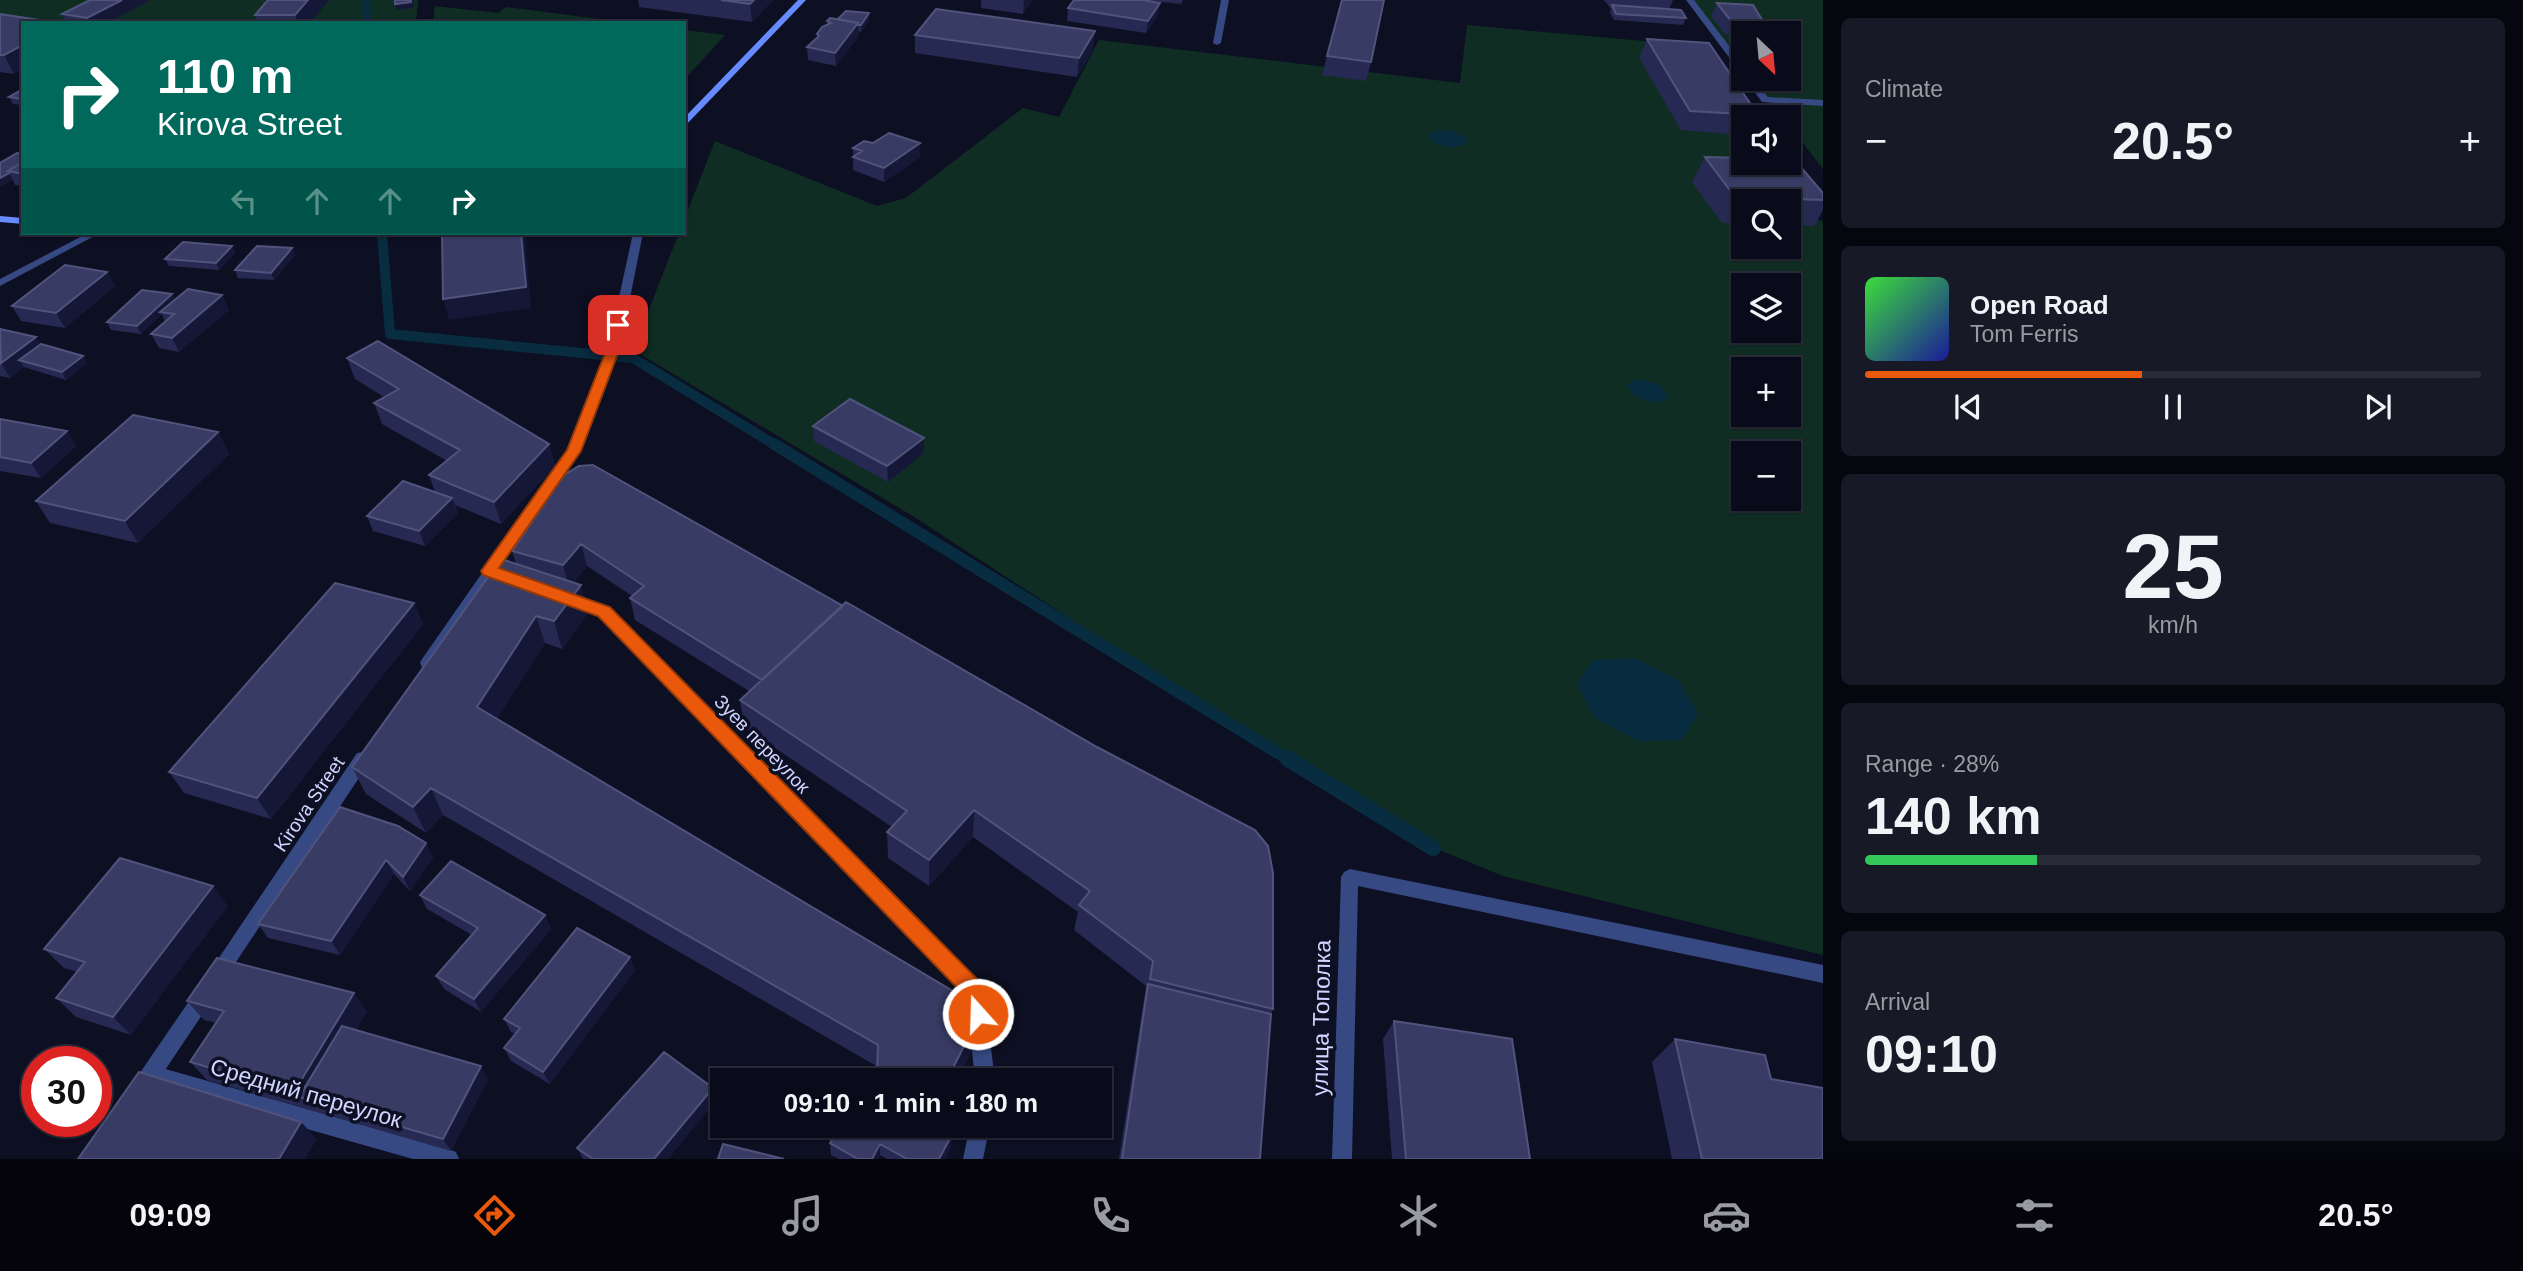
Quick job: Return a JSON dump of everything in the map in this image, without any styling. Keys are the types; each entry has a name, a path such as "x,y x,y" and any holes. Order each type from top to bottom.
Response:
{"street":[{"path":"686,122 802,0"},
{"path":"1217,43 1225,0"},
{"path":"1690,0 1731,55"},
{"path":"1758,91 1765,100 1823,103"},
{"path":"0,219 21,221"},
{"path":"0,283 91,235"},
{"path":"420,674 495,573 574,451 614,348 638,235"},
{"name":"Зуев переулок","path":"553,593 604,611 975,992 984,1068"},
{"name":"Kirova Street","path":"128,1106 374,743"},
{"name":"улица Тополка","path":"1342,1159 1349,877 1823,974"},
{"name":"Средний переулок","path":"151,1075 449,1159"},
{"path":"973,1159 977,1138"}],"green space":[{"path":"0,0 418,0 416,21 0,21"},
{"path":"1690,0 1823,0 1823,169 1801,141 1801,105 1773,105 1761,91 1801,91 1801,21 1731,21 1731,52"},
{"path":"435,6 498,13 506,7 614,21 433,21"},
{"path":"1467,25 1711,47 1738,105 1731,105 1731,175 1758,175 1775,189 1731,189 1731,259 1801,259 1801,210 1823,222 1823,955 1503,876 1398,833 916,518 633,350 678,235 686,235 686,215 715,141 877,206 906,198 1023,108 1059,117 1099,40 1460,83"},
{"path":"686,30 725,35 686,78"}],"water":[{"path":"1438,130 1453,131 1466,137 1468,143 1450,147 1431,141 1429,134"},
{"path":"1634,380 1654,383 1668,396 1662,402 1642,399 1627,386"},
{"path":"1634,658 1678,680 1698,713 1682,740 1639,741 1595,718 1577,684 1593,660"}],"building":[{"path":"90,0 122,0 87,18 62,14"},
{"path":"268,0 308,0 295,15 255,15"},
{"path":"395,0 411,0 411,2 395,4"},
{"path":"721,0 754,0 750,4"},
{"path":"1074,0 1143,0 1160,3 1148,21 1068,8"},
{"path":"1342,0 1384,0 1371,62 1327,56"},
{"path":"1717,3 1753,5 1763,21 1731,21"},
{"path":"1612,5 1681,10 1686,18 1616,14"},
{"path":"936,9 1095,31 1079,58 915,35"},
{"path":"846,11 869,13 861,25 858,25 838,19"},
{"path":"0,14 46,21 21,21 21,46 0,55"},
{"path":"830,18 858,23 835,53 807,47 819,36 817,34 822,27 831,23 827,21"},
{"path":"1647,39 1709,43 1731,75 1731,91 1742,91 1751,105 1731,105 1731,113 1690,111"},
{"path":"21,90 21,99 9,97"},
{"path":"889,133 920,143 884,168 853,157 862,151 853,148 864,141 873,143"},
{"path":"17,153 21,154 21,163 0,178 0,163"},
{"path":"1705,157 1731,158 1731,175 1801,175 1801,167 1823,193 1823,200 1801,199 1801,189 1731,189 1731,192"},
{"path":"21,163 21,174 8,171"},
{"path":"442,235 521,235 526,287 443,299"},
{"path":"183,242 232,246 216,263 165,259"},
{"path":"257,246 292,248 271,273 235,270"},
{"path":"65,265 107,272 56,313 12,306"},
{"path":"188,289 222,295 172,338 151,334 174,314 160,312"},
{"path":"142,290 172,294 137,326 107,322"},
{"path":"0,329 36,337 1,363"},
{"path":"378,341 549,444 494,502 429,475 460,450 374,403 399,389 347,358"},
{"path":"41,344 83,356 62,372 19,360"},
{"path":"850,399 924,438 887,466 813,426"},
{"path":"133,415 218,432 125,521 36,501"},
{"path":"0,419 67,431 31,463 0,457"},
{"path":"593,465 843,606 762,680 630,598 644,586 581,544 563,565 512,551 564,475 579,466"},
{"path":"403,481 452,498 419,531 367,516"},
{"path":"501,559 581,585 554,621 536,616 477,707 956,993 973,1028 953,1068 877,1068 878,1045 431,788 413,807 352,767"},
{"path":"335,583 414,603 257,798 169,772"},
{"path":"846,602 1097,747 1255,830 1268,846 1273,873 1273,1009 1150,979 1153,961 1079,905 1090,891 974,810 929,860 887,832 907,811 740,700"},
{"path":"340,807 398,826 426,843 403,877 386,860 331,941 258,924"},
{"path":"120,858 213,886 113,1017 56,998 85,962 44,949"},
{"path":"451,861 545,915 474,999 436,976 478,928 420,895"},
{"path":"577,928 630,957 543,1072 504,1048 520,1028 504,1019"},
{"path":"217,958 354,993 294,1092 190,1062 224,1011 187,1001"},
{"path":"1148,984 1271,1014 1260,1159 1122,1159"},
{"path":"1394,1021 1512,1039 1530,1159 1406,1159"},
{"path":"342,1026 481,1066 443,1139 299,1097"},
{"path":"1675,1039 1765,1055 1771,1079 1823,1088 1823,1159 1702,1159"},
{"path":"664,1052 710,1086 710,1092 654,1159 593,1159 577,1148"},
{"path":"139,1072 301,1122 279,1159 78,1159 93,1137 112,1137 112,1111"},
{"path":"833,1138 950,1138 939,1159 907,1159 880,1144 872,1159 858,1159 830,1143"},
{"path":"723,1144 784,1159 718,1159"}],"waterway":[{"path":"366,0 367,21"},
{"path":"382,235 390,334 633,358 777,446"},
{"path":"774,444 1291,761"},
{"path":"1288,759 1433,848"}],"route":[{"path":"618,325 614,348 574,451 489,571 604,611 975,992 978,1014"}]}
